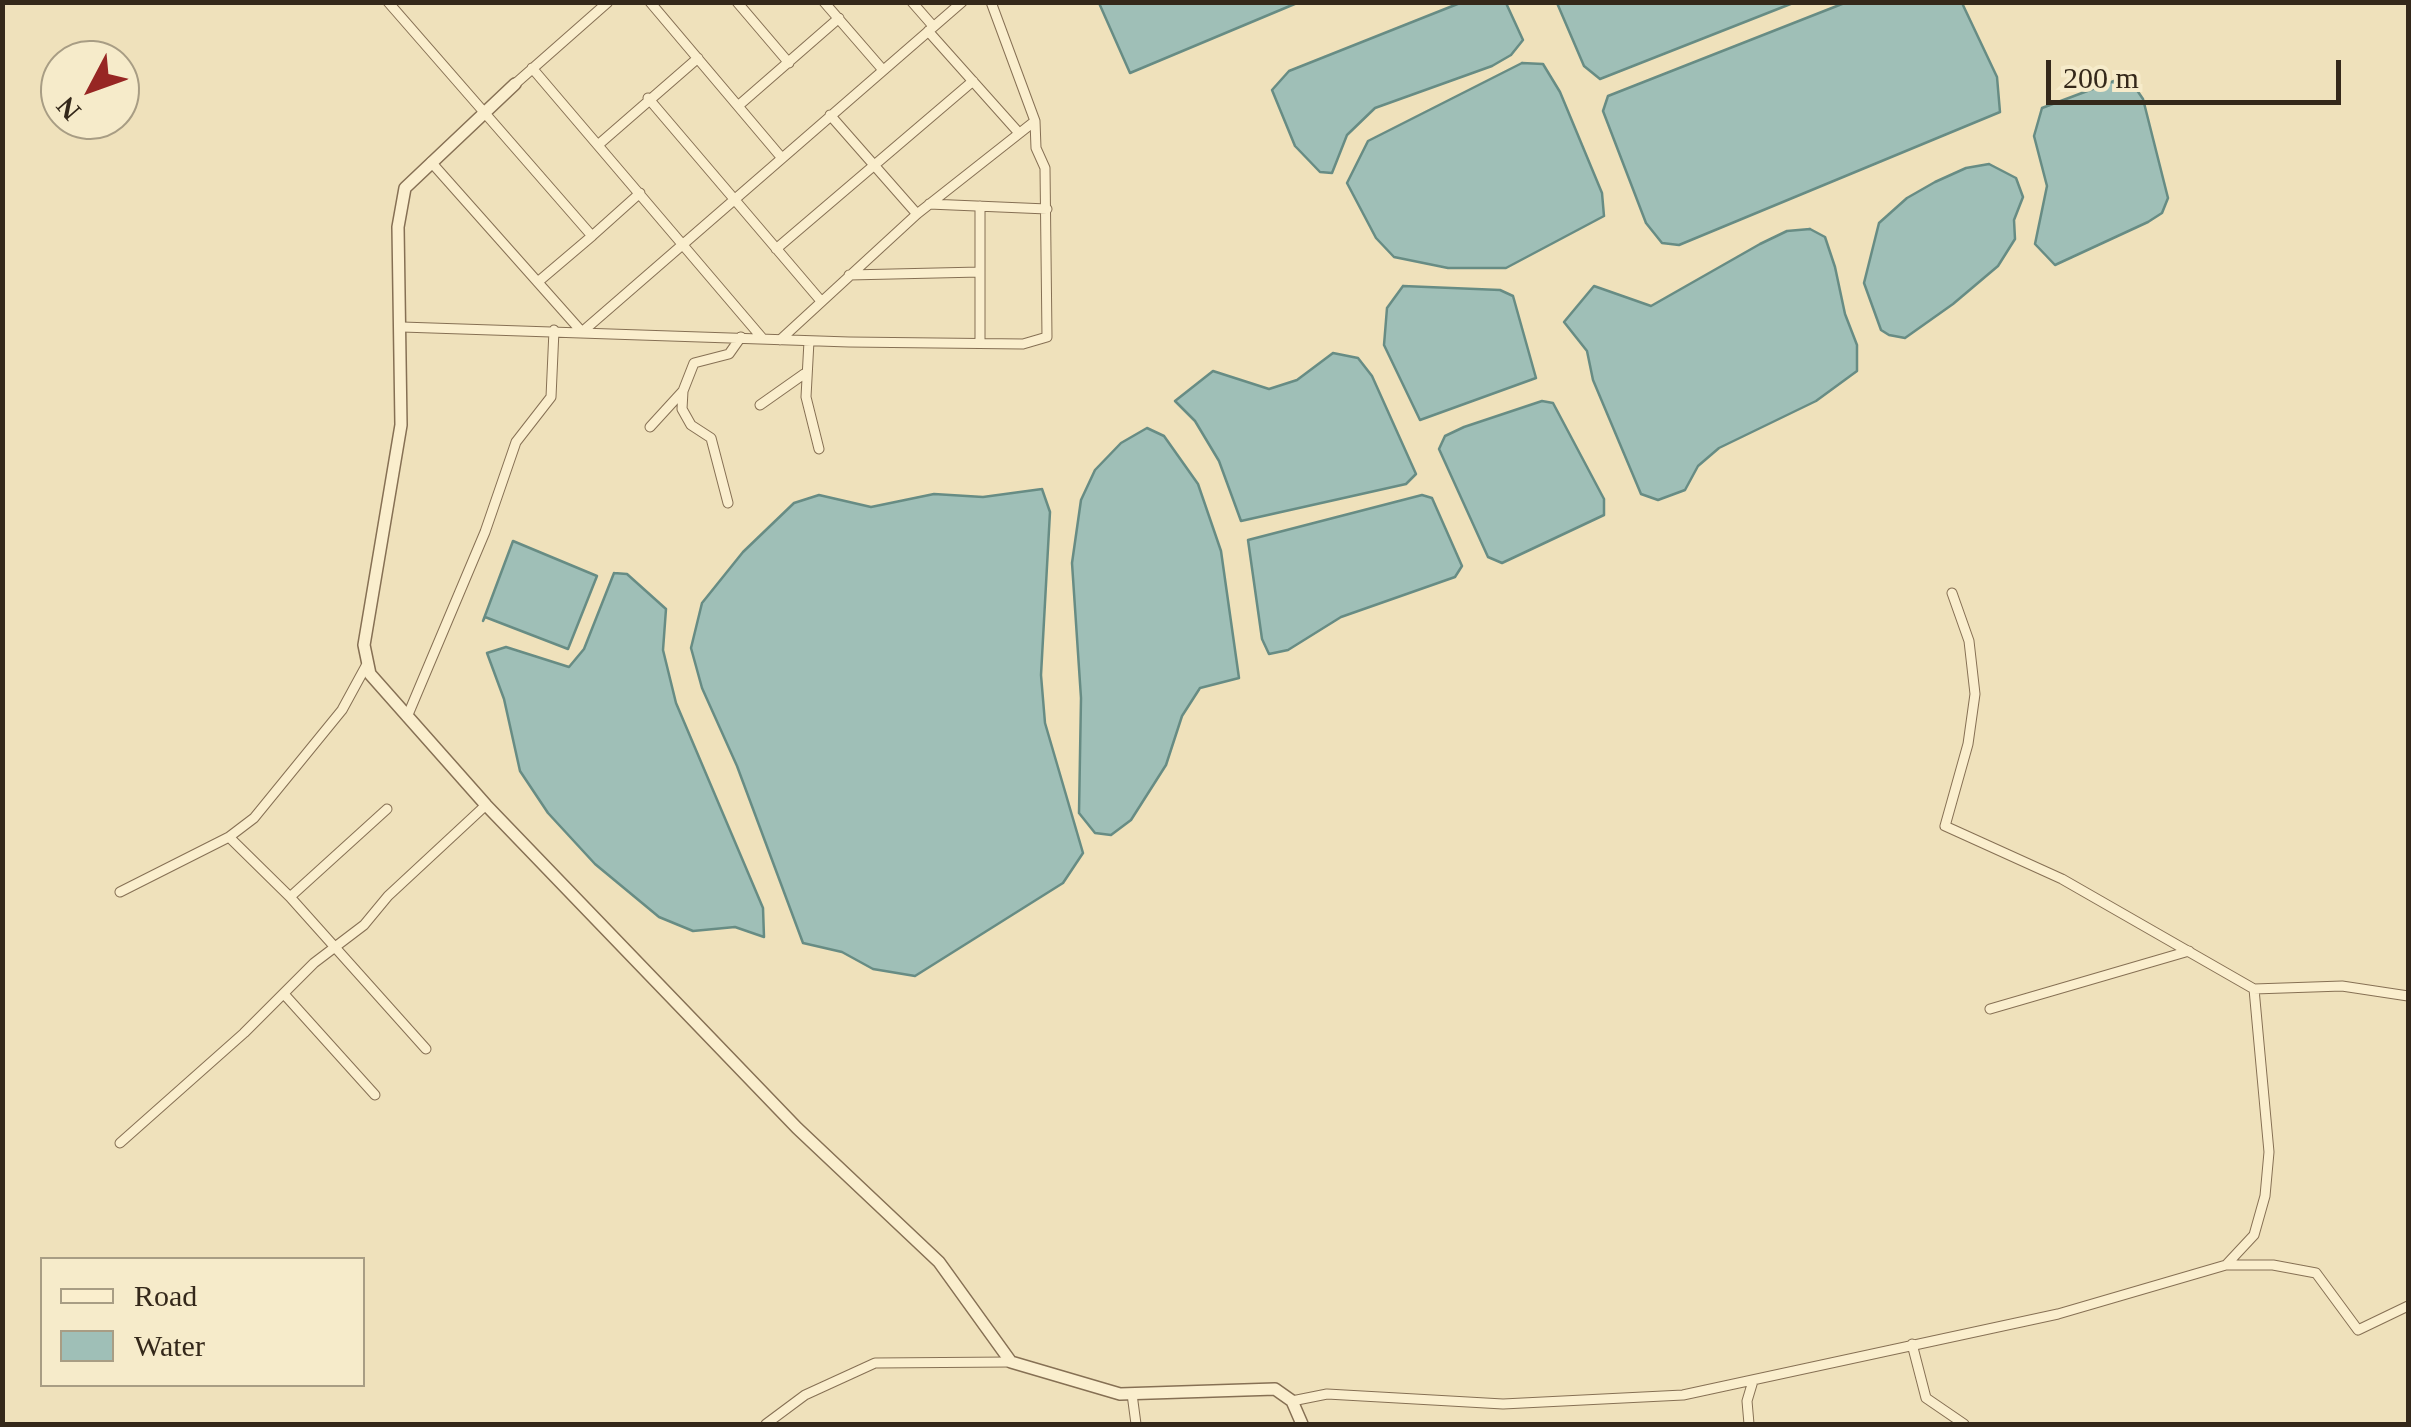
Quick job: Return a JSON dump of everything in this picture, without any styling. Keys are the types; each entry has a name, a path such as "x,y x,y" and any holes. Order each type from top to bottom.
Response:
{"street":[{"path":"388,2 592,236"},
{"path":"120,892 229,838 271,802 342,710 366,666 366,632 397,468 402,326 398,226 404,188 608,2"},
{"path":"650,2 781,158"},
{"path":"737,2 789,63"},
{"path":"824,2 884,70"},
{"path":"912,2 1019,133"},
{"path":"582,332 962,2"},
{"path":"402,326 809,341 980,340 1023,344 1047,337 1045,168 1036,148 1035,121 991,2"},
{"path":"738,106 839,18"},
{"path":"598,145 698,58"},
{"path":"532,68 763,339"},
{"path":"776,249 973,81"},
{"path":"648,98 821,301"},
{"path":"830,115 917,214"},
{"path":"780,340 917,214 1035,121"},
{"path":"431,162 582,332"},
{"path":"539,281 640,193"},
{"path":"929,204 1046,209"},
{"path":"980,206 980,340"},
{"path":"849,275 980,272"},
{"path":"407,717 490,519 516,442 551,397 554,330"},
{"path":"728,503 711,438 692,425 682,409 683,391 694,364 730,354 741,337"},
{"path":"809,341 804,374 819,449"},
{"path":"760,405 804,374"},
{"path":"650,427 683,391"},
{"path":"1952,593 1969,641 1975,694 1968,744 1944,826 2062,879 2254,989 2342,986 2408,996"},
{"path":"439,640 451,644"},
{"path":"366,666 486,804 798,1128 939,1262 1011,1362"},
{"path":"120,1143 333,947 364,925 388,896 486,804"},
{"path":"290,897 387,810"},
{"path":"229,838 290,897 426,1049"},
{"path":"1990,1009 2190,950"},
{"path":"2226,1265 2254,1235 2265,1196 2268,1152 2254,989"},
{"path":"284,994 375,1095"},
{"path":"1292,1401 1327,1394 1502,1404 1670,1397 2058,1314 2226,1265 2272,1266 2316,1273 2358,1330 2408,1306"},
{"path":"1912,1344 1926,1398 1964,1424"},
{"path":"766,1424 805,1395 875,1362 1011,1362 1120,1394 1275,1389 1292,1401 1302,1424"},
{"path":"1749,1424 1747,1401 1753,1381"},
{"path":"1132,1394 1136,1424"}],"water":[{"path":"1847,2 1962,3 1997,77 2000,112 1679,245 1662,243 1646,223 1603,111 1608,96"},
{"path":"1099,3 1297,3 1130,73"},
{"path":"1460,3 1506,3 1523,40 1511,55 1492,66 1375,108 1347,135 1332,173 1320,172 1295,146 1272,90 1289,71"},
{"path":"1557,3 1793,3 1600,79 1584,66"},
{"path":"1522,63 1543,64 1560,92 1602,193 1604,216 1506,268 1448,268 1394,257 1376,238 1347,183 1368,141"},
{"path":"2114,81 2132,83 2143,99 2168,198 2162,213 2148,222 2055,265 2035,244 2047,186 2034,136 2042,108"},
{"path":"1989,164 2016,178 2023,197 2014,220 2015,239 1998,266 1953,304 1905,338 1889,335 1881,330 1864,283 1879,223 1907,198 1935,182 1966,168"},
{"path":"1810,229 1825,237 1835,267 1845,314 1857,345 1857,371 1816,401 1719,448 1698,466 1685,490 1658,500 1641,494 1593,380 1587,351 1564,322 1594,286 1651,306 1760,244 1787,231"},
{"path":"1403,286 1500,290 1513,296 1536,378 1420,420 1384,345 1387,308"},
{"path":"1333,353 1358,358 1372,376 1416,474 1406,484 1241,521 1219,461 1195,421 1175,401 1213,371 1269,389 1297,380"},
{"path":"1542,401 1553,403 1604,499 1604,515 1502,563 1488,557 1439,449 1445,436 1464,427"},
{"path":"1147,428 1164,436 1198,484 1221,551 1239,678 1200,688 1182,716 1166,765 1131,820 1111,835 1095,833 1079,813 1081,698 1072,563 1081,500 1095,470 1121,443"},
{"path":"1042,489 1050,512 1041,675 1045,723 1083,853 1063,883 915,976 873,969 842,952 803,943 737,766 702,688 691,648 702,603 743,552 794,503 819,495 871,507 934,494 983,497"},
{"path":"1422,495 1432,498 1462,566 1455,577 1341,617 1288,650 1269,654 1262,639 1248,540"},
{"path":"513,541 597,576 568,649 485,617 483,621"},
{"path":"614,573 627,574 666,609 663,650 676,703 763,908 764,937 735,927 693,931 659,917 595,864 548,813 520,771 504,699 487,653 506,647 569,667 584,649"}]}
